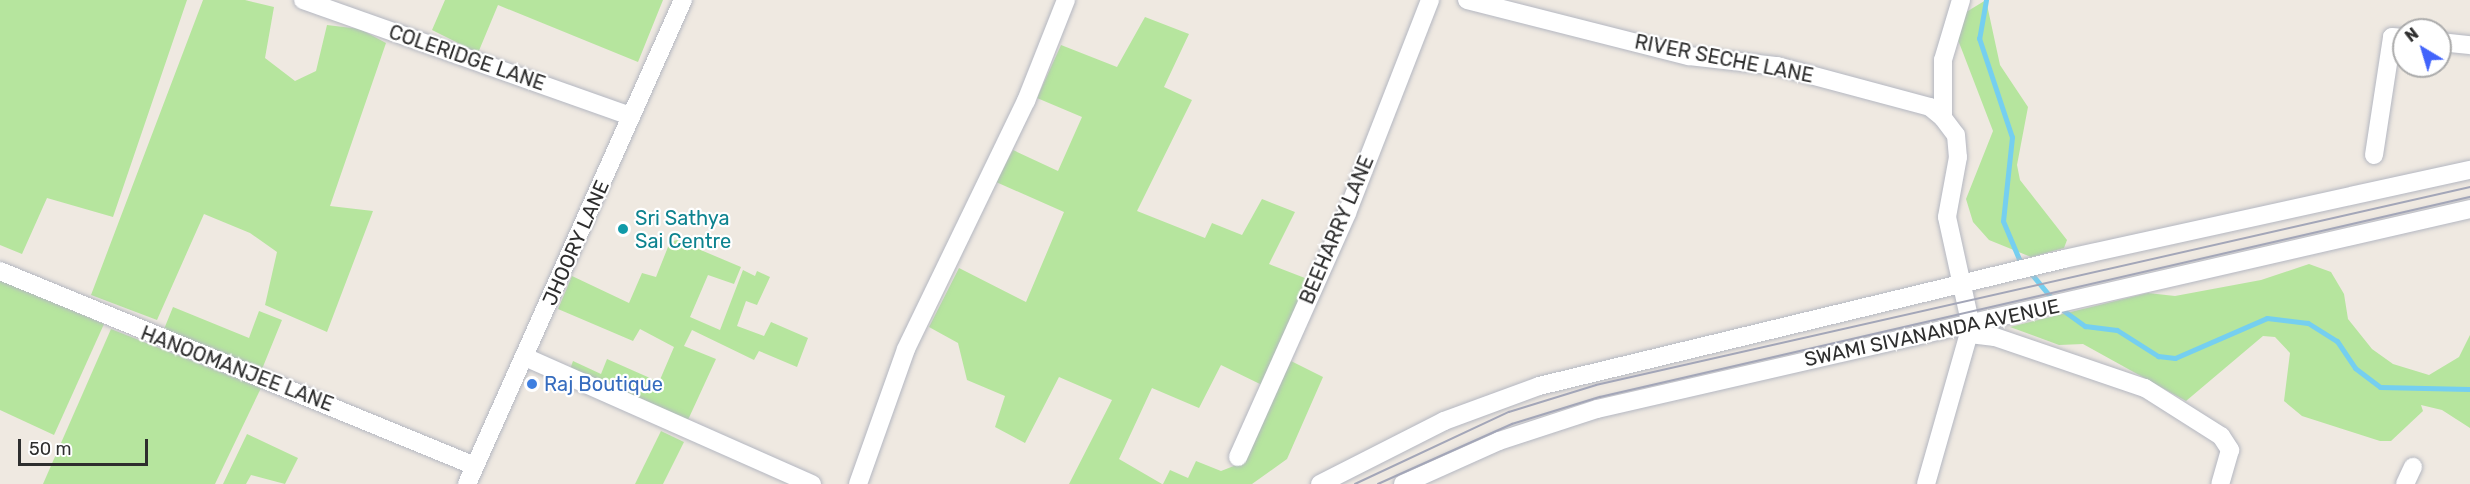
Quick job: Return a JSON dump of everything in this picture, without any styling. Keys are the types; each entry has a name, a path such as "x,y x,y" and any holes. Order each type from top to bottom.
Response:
{"street":[{"name":"COLERIDGE LANE","path":"303,0 631,116"},
{"name":"JHOORY LANE","path":"466,484 525,357 683,0"},
{"path":"858,484 906,349 1026,101 1066,0"},
{"name":"BEEHARRY LANE","path":"1238,457 1347,213 1430,0"},
{"name":"RIVER SECHE LANE","path":"1467,0 1689,56 1777,66 1930,107 1943,118"},
{"path":"1926,484 1970,330 1964,282 1947,217 1958,157 1956,135 1943,118 1943,60 1961,0"},
{"path":"2374,155 2392,37"},
{"path":"2452,43 2470,45"},
{"path":"1320,484 1444,421 1539,386 1964,282 2470,170"},
{"name":"SWAMI SIVANANDA AVENUE","path":"1403,484 1499,441 1597,409 1970,330 2100,296 2470,209"},
{"name":"HANOOMANJEE LANE","path":"0,271 475,466"},
{"path":"1970,330 2145,388 2222,436 2230,450 2220,484"},
{"path":"525,357 812,484"},
{"path":"2404,484 2413,467"}],"green space":[{"path":"0,0 187,0 113,217 47,198 22,254 0,245"},
{"path":"203,0 245,0 274,7 265,58 295,81 316,71 327,25 360,29 386,43 330,206 373,211 327,332 265,305 277,252 250,233 204,214 157,320 91,295"},
{"path":"445,0 663,0 638,62 498,5 478,53 432,30"},
{"path":"1986,0 2000,65 2028,107 2017,165 2020,180 2067,240 2064,248 2031,257 1989,240 1973,222 1966,199 1993,131 1955,32 1958,17"},
{"path":"1145,17 1189,34 1164,87 1192,100 1137,211 1205,238 1212,223 1242,235 1262,199 1295,212 1269,264 1310,280 1262,385 1221,365 1199,408 1152,388 1119,459 1162,484 1069,484 1112,400 1059,377 1025,443 995,427 1005,396 967,380 958,343 929,327 959,268 1026,302 1064,212 996,182 1013,150 1058,171 1082,117 1037,98 1061,45 1117,67"},
{"path":"677,240 741,267 734,284 708,275 690,317 720,330 743,270 755,276 757,271 770,277 757,305 746,301 737,326 764,336 771,322 808,338 797,367 759,351 754,360 692,330 684,346 716,359 687,422 569,372 573,361 601,374 607,359 659,382 674,347 640,329 633,341 558,309 572,276 629,303 642,273 656,277 670,242"},
{"path":"2309,264 2331,272 2344,294 2348,319 2372,349 2393,364 2429,375 2459,357 2470,335 2470,428 2442,410 2421,405 2423,411 2391,441 2380,441 2302,416 2284,401 2290,353 2275,337 2263,336 2186,401 2083,344 2059,345 2010,327 2148,293 2175,296 2261,280"},
{"path":"0,280 104,324 54,435 0,410"},
{"path":"173,307 249,338 259,311 282,320 260,374 162,334"},
{"path":"111,329 261,388 215,484 43,484"},
{"path":"1291,361 1323,377 1287,459 1252,484 1163,484 1170,470 1188,478 1196,461 1221,471 1244,462"},
{"path":"661,431 684,442 663,484 635,484"},
{"path":"247,434 298,458 285,484 251,475 246,484 223,484"}],"waterway":[{"path":"1986,0 1979,38 2012,137 2003,221 2019,259 2054,301"},
{"path":"2060,308 2085,326 2117,330 2158,356 2175,358 2267,318 2308,323 2337,341 2355,368 2380,387 2470,389"}],"tram line":[{"path":"1355,484 1509,412 1596,385 2470,187"},
{"path":"1378,484 1512,424 1600,397 2470,197"}],"place":[{"name":"Sri Sathya Sai Centre","path":"623,229"},
{"name":"Raj Boutique","path":"532,384"}]}
